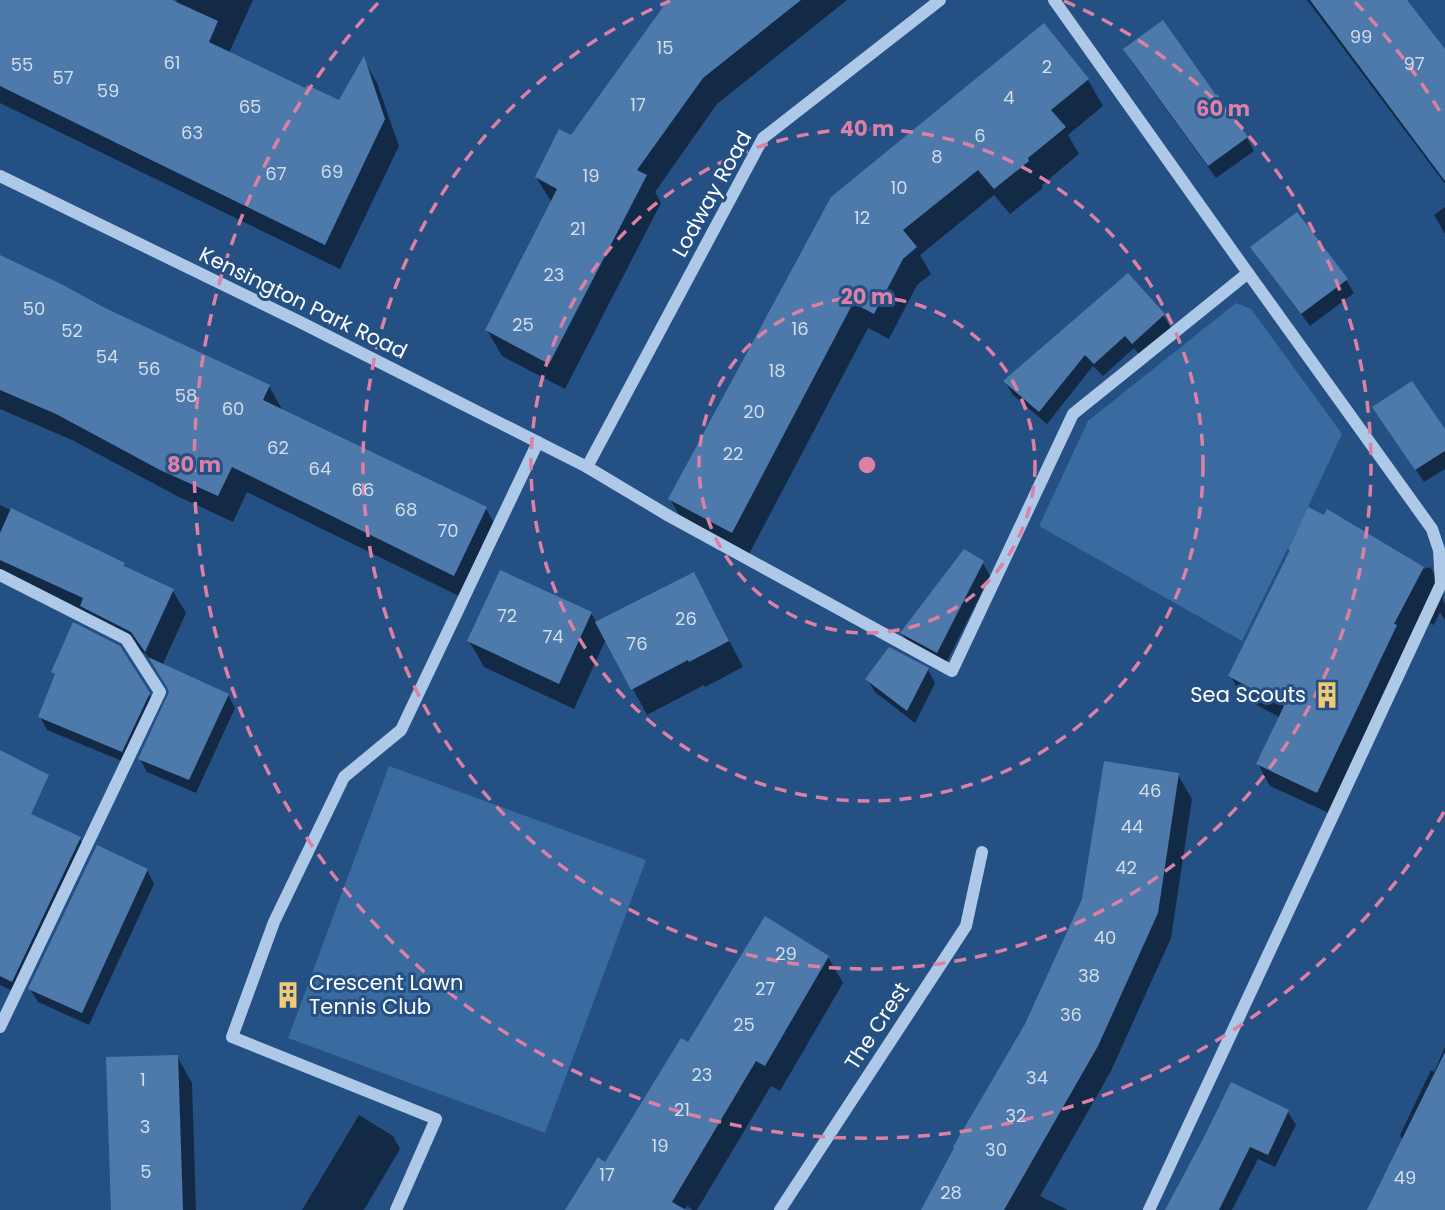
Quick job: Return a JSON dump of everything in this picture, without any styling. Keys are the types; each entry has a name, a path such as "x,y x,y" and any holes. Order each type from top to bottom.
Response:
{"street":[{"name":"Lodway Road","path":"587,467 763,138 940,0"},
{"path":"1054,0 1432,529 1438,550 1441,584 1149,1210"},
{"name":"Kensington Park Road","path":"0,176 300,322 587,467 669,516 952,671 1073,414 1248,273"},
{"path":"396,1210 436,1119 232,1037 274,922 344,777 401,730 538,442"},
{"path":"0,575 126,639 160,692 0,1027"},
{"name":"The Crest","path":"780,1210 966,926 982,852"}],"shaded area":[{"path":"1236,303 1251,309 1342,434 1242,641 1039,526 1088,421"},
{"path":"389,766 646,860 545,1133 288,1038"}],"building":[{"path":"0,0 172,0 218,21 209,42 305,88 307,85 339,100 364,56 385,119 325,245 0,86"},
{"path":"668,0 801,0 703,78 637,170 647,175 549,364 485,330 557,189 535,177 559,129 571,135"},
{"path":"1310,0 1407,0 1445,49 1445,181"},
{"path":"1163,20 1248,137 1208,166 1123,49"},
{"path":"1044,23 1089,79 1051,110 1066,127 994,189 978,170 903,230 917,247 903,259 874,314 853,303 732,533 668,499 831,197"},
{"path":"1297,212 1348,279 1301,314 1250,247"},
{"path":"0,255 107,309 270,385 263,400 487,507 454,576 232,467 218,496 160,470 56,414 0,390"},
{"path":"1128,273 1165,314 1132,344 1125,336 1094,364 1085,355 1039,412 1003,381"},
{"path":"1412,381 1445,429 1445,451 1415,470 1372,407"},
{"path":"1308,507 1324,515 1327,509 1424,567 1394,624 1397,625 1317,793 1256,764 1284,706 1228,676 1290,550 1288,549"},
{"path":"11,508 174,589 145,652 131,632 80,606 83,598 0,560 0,533"},
{"path":"964,549 984,561 937,653 900,633"},
{"path":"500,570 592,612 559,684 467,641"},
{"path":"694,572 729,641 631,690 595,622"},
{"path":"73,622 120,646 150,693 122,752 38,717 55,674 51,672"},
{"path":"889,647 929,668 907,711 865,679"},
{"path":"148,657 229,694 189,780 138,759 169,692"},
{"path":"0,750 49,775 31,814 81,837 12,982 0,976"},
{"path":"1104,761 1179,773 1158,913 1098,1046 1004,1210 921,1210 953,1147 1025,1024 1082,899"},
{"path":"97,845 148,869 82,1013 28,989"},
{"path":"765,916 829,956 765,1066 756,1061 672,1202 686,1210 565,1210 598,1157 605,1162 681,1038 688,1042"},
{"path":"1445,1052 1445,1210 1367,1210"},
{"path":"178,1055 183,1210 111,1210 106,1057"},
{"path":"1231,1082 1289,1110 1268,1155 1250,1147 1219,1210 1165,1210 1204,1137"}],"place":[{"name":"Sea Scouts","path":"1327,695"},
{"name":"Crescent Lawn Tennis Club","path":"288,995"}]}
